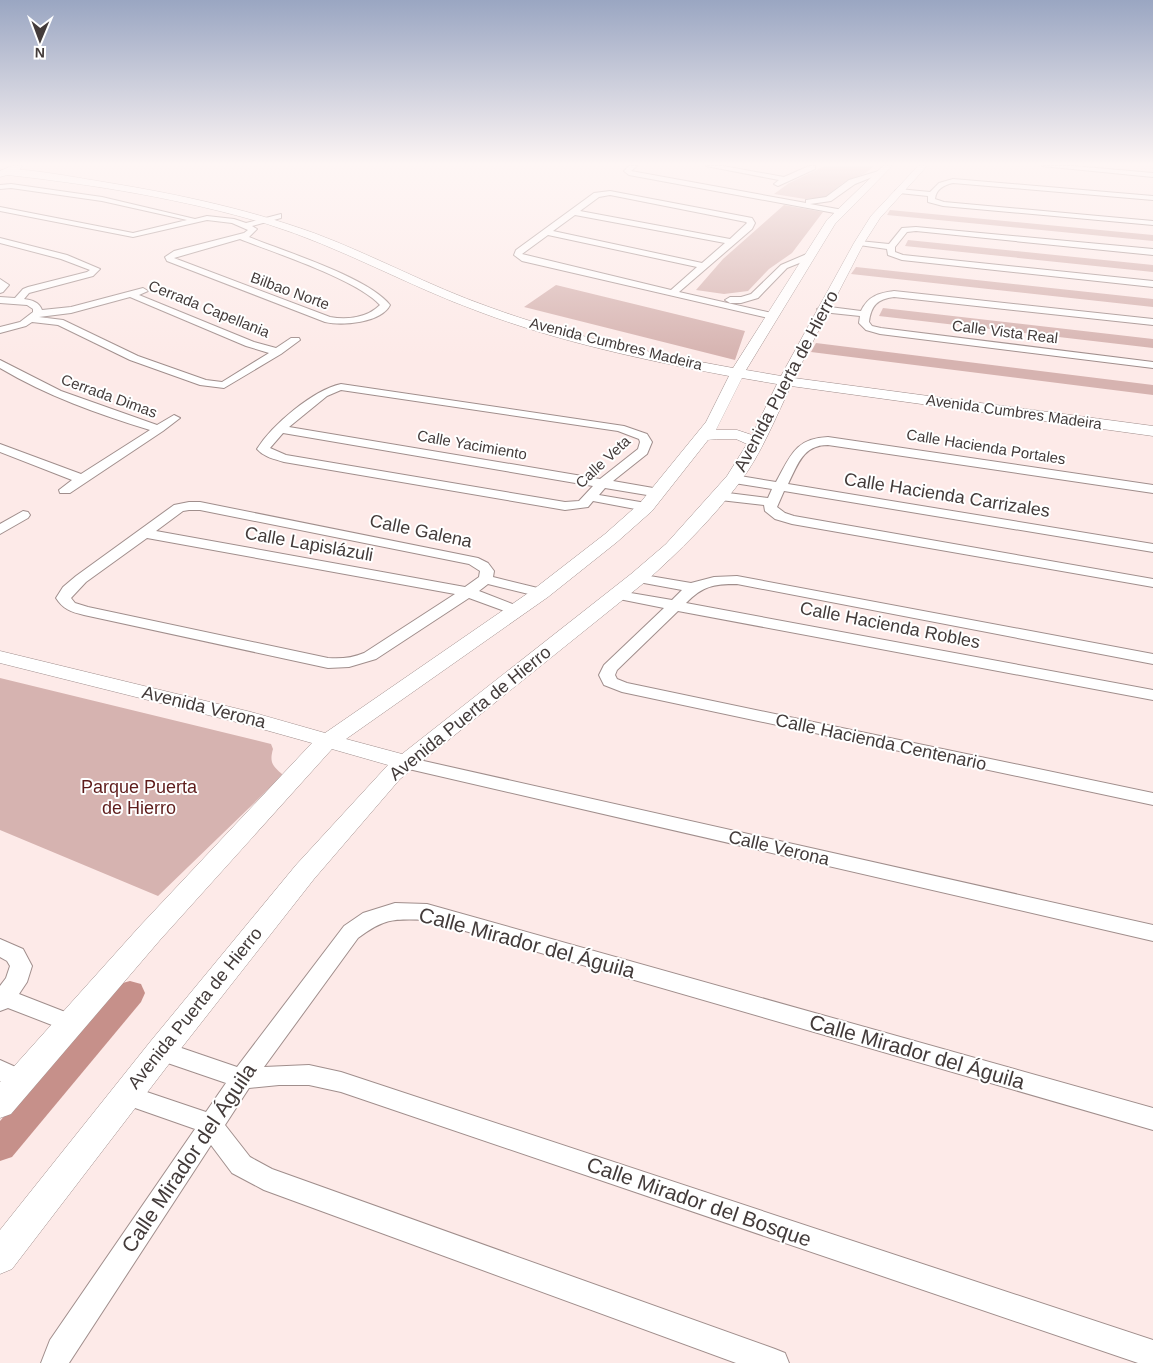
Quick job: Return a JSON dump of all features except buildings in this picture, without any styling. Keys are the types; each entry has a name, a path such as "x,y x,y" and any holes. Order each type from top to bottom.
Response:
{"street":[{"path":"105,230 133,235 156,230"},
{"path":"241,237 252,232 253,230"},
{"name":"Avenida Cumbres Madeira","path":"288,230 348,250 486,310 592,342 740,369 787,370 1153,422"},
{"name":"Avenida Cumbres Madeira","path":"315,230 363,247 502,306 740,369"},
{"path":"549,230 519,252 518,255 522,258 726,300 748,300 760,293 787,265 810,256"},
{"path":"666,230 730,242"},
{"path":"676,291 746,230"},
{"path":"0,1104 150,933 328,741 541,593 611,538 653,500 708,429 740,369 826,230"},
{"name":"Avenida Puerta de Hierro","path":"0,1257 126,1095 305,872 392,774 638,578 672,548 720,496 734,479 760,436 787,370 867,230"},
{"path":"913,230 905,230 893,243 891,253 902,257 1153,284"},
{"path":"931,230 1153,252"},
{"path":"546,232 703,266"},
{"name":"Bilbao Norte","path":"241,237 327,271 364,289 384,301 385,305 383,309 358,320 350,322 328,320 170,259 172,255 241,237"},
{"path":"861,239 893,243"},
{"path":"0,240 64,257 96,269 90,274 26,291 18,301"},
{"path":"0,282 4,286 0,290"},
{"name":"Cerrada Capellania","path":"35,316 71,310 145,291"},
{"path":"676,291 773,316"},
{"name":"Cerrada Capellania","path":"132,294 250,344 277,352"},
{"name":"Calle Vista Real","path":"1153,322 920,296 882,295 876,297 866,310 864,323 869,328 880,331 1153,365"},
{"path":"0,300 30,303 37,308 35,316 23,324 0,330"},
{"path":"825,305 866,310"},
{"path":"60,322 71,310"},
{"path":"35,316 60,322 134,358 204,383 224,386"},
{"path":"277,352 295,340"},
{"path":"756,344 757,357 761,362"},
{"name":"Cerrada Capellania","path":"210,395 277,352"},
{"name":"Cerrada Dimas","path":"0,363 40,386 66,398 102,412 159,429"},
{"name":"Avenida Cumbres Madeira","path":"787,370 1153,431"},
{"name":"Calle Veta","path":"349,387 620,428 643,437 646,442 643,451 602,484 583,504 566,506 284,458 263,449 265,442 331,390 349,387"},
{"path":"159,429 174,418"},
{"name":"Cerrada Dimas","path":"65,490 159,429"},
{"name":"Calle Yacimiento","path":"281,429 602,484 653,500"},
{"path":"708,429 749,438 760,436"},
{"name":"Calle Hacienda Portales","path":"781,486 800,450 806,444 814,442 843,442 1153,489"},
{"path":"0,448 82,478"},
{"name":"Calle Hacienda Carrizales","path":"734,479 1153,548"},
{"path":"772,507 781,486"},
{"path":"720,496 772,507 792,520 1153,584"},
{"path":"589,497 653,500"},
{"name":"Calle Galena","path":"200,506 473,561 483,566 487,571 486,578 468,592 370,656 358,662 344,664 70,606 63,598 68,590 179,508 200,506"},
{"path":"0,530 23,514"},
{"name":"Calle Lapislázuli","path":"144,534 468,592 515,610"},
{"path":"486,578 541,593"},
{"path":"638,578 693,588"},
{"name":"Calle Hacienda Robles","path":"693,588 704,582 719,580 746,582 1153,659"},
{"path":"674,605 693,588"},
{"name":"Calle Hacienda Robles","path":"619,594 1153,695"},
{"name":"Calle Hacienda Centenario","path":"674,605 610,668 607,675 610,682 632,689 1153,799"},
{"name":"Avenida Verona","path":"0,657 251,719 406,763"},
{"name":"Calle Verona","path":"406,763 1153,933"},
{"name":"Calle Mirador del Águila","path":"55,1363 60,1350 211,1124 350,932 370,918 395,911 427,912 1153,1119"},
{"path":"0,946 15,955 21,966 16,982 2,1000 70,1023"},
{"path":"161,1051 242,1079"},
{"path":"0,1070 21,1080"},
{"name":"Calle Mirador del Bosque","path":"242,1079 279,1075 309,1075 341,1082 1153,1354"},
{"path":"126,1095 211,1124 226,1148 241,1164 264,1178 774,1363"}],"green space":[{"path":"756,230 810,230 792,253 769,269 748,291 724,294 696,290 723,259"},
{"path":"1036,230 1096,230 1153,235 1153,241"},
{"path":"908,240 1153,265 1153,272 905,246"},
{"path":"856,267 1153,299 1153,307 851,274"},
{"path":"556,285 745,331 735,360 524,307"},
{"path":"883,308 1153,339 1153,348 879,316"},
{"path":"816,343 1153,385 1153,395 811,352"},
{"name":"Parque Puerta de Hierro","path":"0,678 271,744 273,764 283,775 158,896 0,830"}],"waterway":[{"path":"0,1146 130,993"}]}
